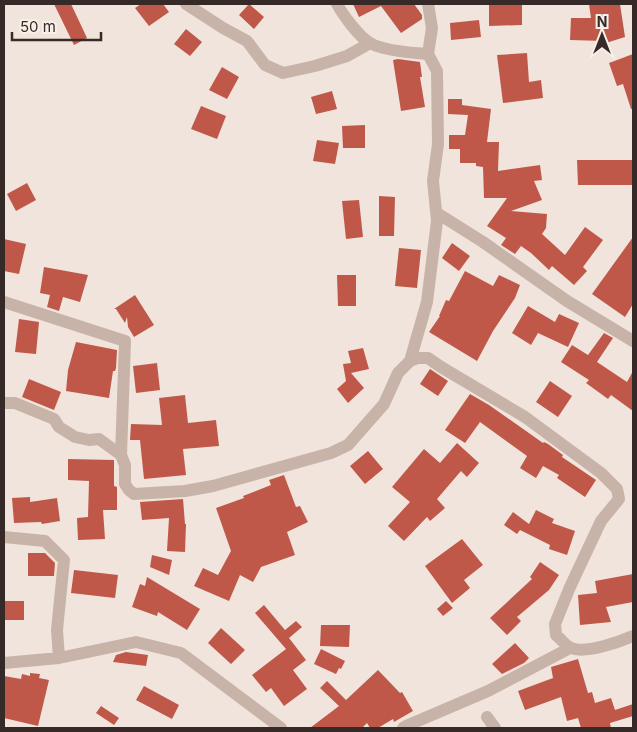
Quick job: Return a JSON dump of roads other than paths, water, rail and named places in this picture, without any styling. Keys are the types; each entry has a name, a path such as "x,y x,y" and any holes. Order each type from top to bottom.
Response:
{"street":[{"path":"186,4 246,41 264,64 283,73 348,56 370,43"},
{"path":"337,4 344,17 370,43 404,53 428,54"},
{"path":"410,362 427,302 438,221 433,181 438,144 438,71 428,54 432,28 428,4"},
{"path":"437,213 483,242 567,301 633,341"},
{"path":"4,302 125,341 121,455 125,465 125,484 134,494 184,491 214,486 331,453 348,445 384,404 398,373 410,362 418,358 428,358 525,417 601,473 617,488 619,499 601,521 570,587 555,624 556,635 570,648 583,650 619,642 633,636"},
{"path":"4,403 14,404 54,419 59,427 75,437 89,440 99,439 121,455"},
{"path":"4,537 45,542 64,560 57,630 59,658"},
{"path":"4,663 59,658 136,642 181,653 281,728"},
{"path":"403,728 488,691 570,648"},
{"path":"487,717 495,728"}]}
